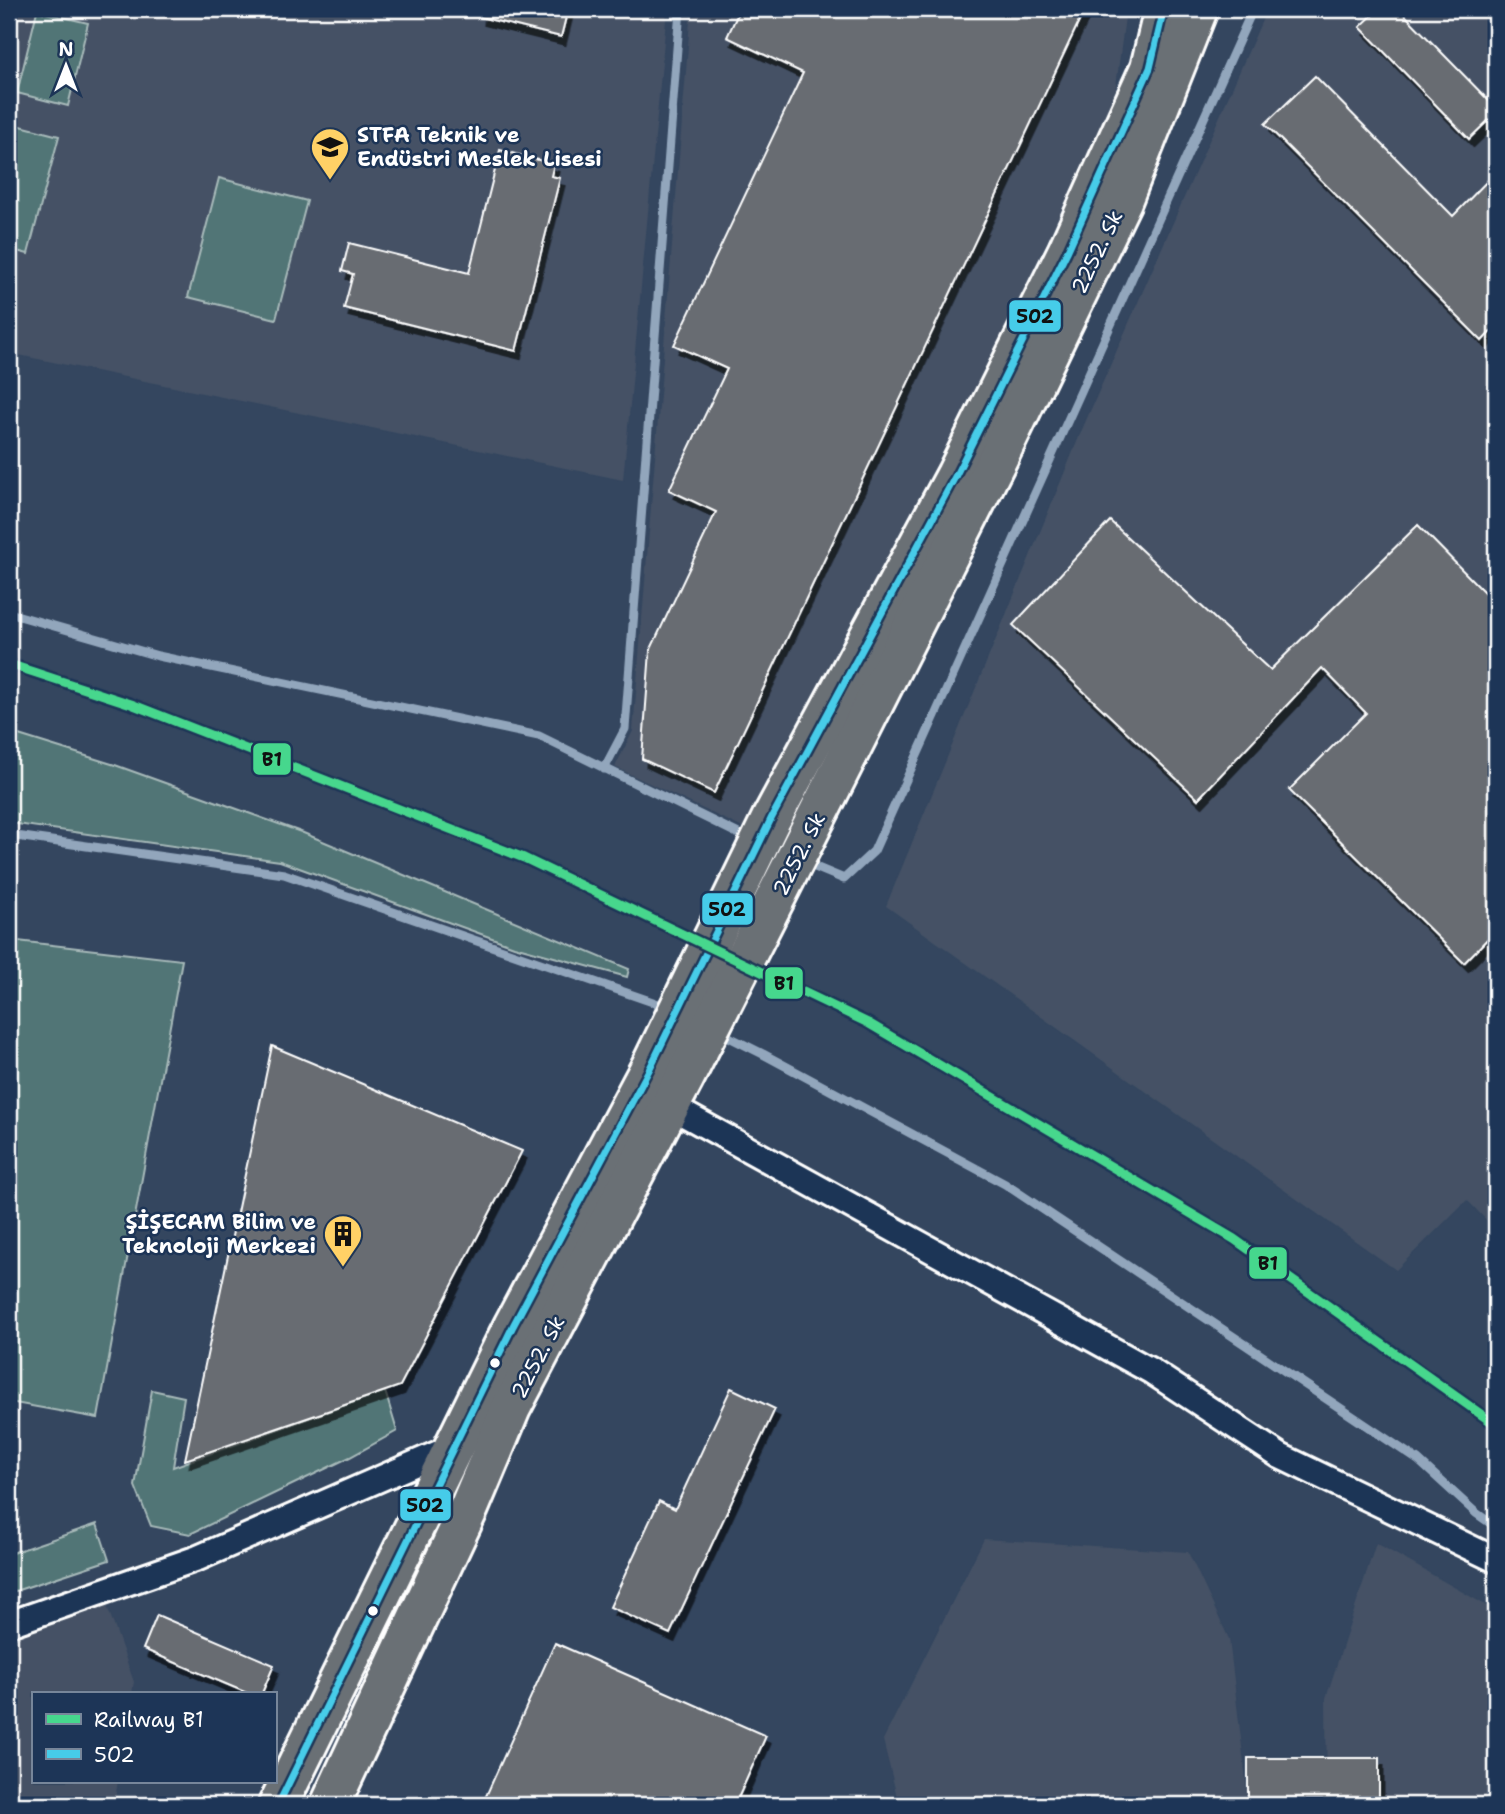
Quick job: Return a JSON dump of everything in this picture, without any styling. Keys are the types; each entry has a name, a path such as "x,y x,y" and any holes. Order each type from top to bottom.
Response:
{"main road":[{"name":"2252. Sk","path":"330,1805 469,1508 511,1408 661,1085 771,819 956,475 1067,252 1150,68 1164,9"},
{"name":"2252. Sk","path":"278,1805 513,1326 661,1085 806,840 999,456 1116,213 1198,9"}],"street":[{"path":"661,1085 1151,1371 1280,1456 1496,1560"},
{"path":"9,1624 198,1558 455,1446"}],"shaded area":[{"name":"STFA Teknik ve Endüstri Meslek Lisesi","path":"9,9 667,9 623,480 9,353"},
{"path":"691,9 1126,9 1114,102 762,837 615,767 633,731"},
{"path":"1267,9 1496,9 1496,1230 1467,1200 1396,1270 886,906 1084,425"},
{"path":"984,1539 1188,1552 1229,1639 1249,1805 899,1805 883,1740"},
{"path":"1376,1543 1496,1611 1496,1805 1327,1805 1326,1698"},
{"path":"105,1600 134,1682 132,1692 32,1692 32,1783 118,1783 114,1805 9,1805 9,1637"}],"green space":[{"path":"37,11 88,23 68,106 17,93"},
{"path":"9,123 59,136 28,254 9,249"},
{"path":"219,178 307,201 276,319 188,297"},
{"path":"9,732 115,765 301,832 629,969 627,977 514,946 280,861 9,823"},
{"path":"9,940 182,960 98,1418 9,1402"},
{"path":"152,1390 184,1397 173,1467 385,1391 397,1431 350,1457 190,1534 151,1526 135,1486"},
{"path":"97,1524 109,1560 9,1593 9,1554"}],"building":[{"path":"481,9 568,9 561,37 480,17"},
{"path":"740,9 1085,9 714,793 642,759 650,651 716,512 669,490 727,369 674,345 803,73 727,37"},
{"path":"1379,9 1399,9 1496,108 1496,113 1469,139 1360,27"},
{"path":"1315,76 1453,216 1496,172 1496,326 1482,341 1265,124"},
{"path":"500,150 554,164 551,176 560,178 516,351 344,308 353,274 342,271 349,243 469,273"},
{"path":"1110,521 1270,670 1418,525 1485,593 1496,582 1496,930 1464,963 1289,790 1366,713 1322,668 1198,799 1013,625"},
{"name":"ŞİŞECAM Bilim ve Teknoloji Merkezi","path":"272,1046 522,1151 400,1386 185,1460"},
{"path":"731,1388 775,1409 670,1634 610,1607 659,1501 675,1509"},
{"path":"157,1615 274,1665 262,1692 245,1692 143,1649"},
{"path":"555,1643 766,1736 735,1805 482,1805"},
{"path":"1248,1758 1379,1758 1379,1800 1248,1800"}],"waterway":[{"path":"604,769 625,729 680,9"},
{"path":"803,862 844,879 874,851 1253,9"},
{"path":"9,613 158,656 539,736 751,840"},
{"path":"9,835 284,874 670,1008"},
{"path":"717,1031 1005,1184 1418,1460 1476,1513 1496,1527"}],"rail line":[{"name":"B1","path":"9,664 131,704 524,858 868,1023 1234,1239 1496,1425"}],"transit line":[{"name":"502","path":"278,1805 513,1326 650,1068 771,819 956,475 1067,252 1150,68 1164,9"}],"place":[{"name":"STFA Teknik ve Endüstri Meslek Lisesi","path":"330,181"},
{"name":"ŞİŞECAM Bilim ve Teknoloji Merkezi","path":"343,1268"}]}
